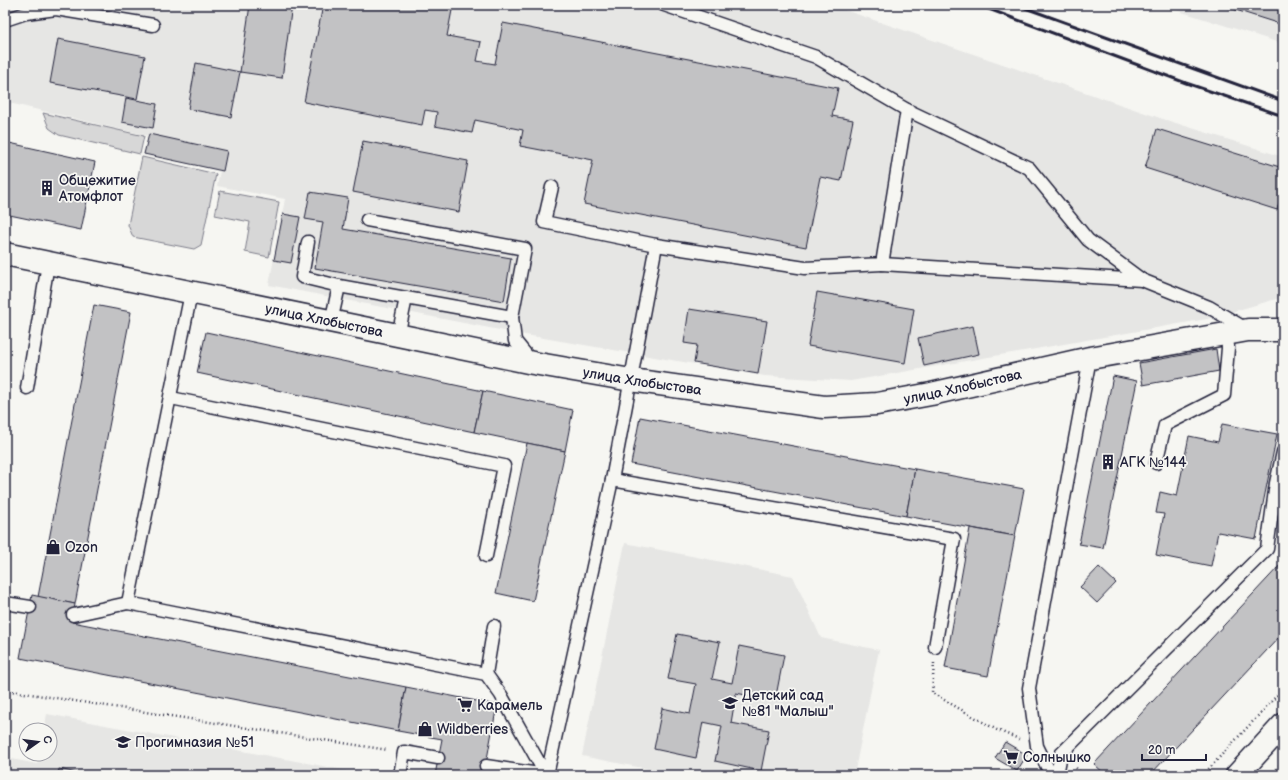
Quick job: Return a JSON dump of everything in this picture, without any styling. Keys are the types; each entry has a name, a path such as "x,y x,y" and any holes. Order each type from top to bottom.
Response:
{"street":[{"name":"улица Хлобыстова","path":"5,254 533,364 631,380 824,407 877,404 931,394 1090,358 1248,330 1283,330"},
{"path":"1237,775 1283,725"}],"lane":[{"path":"664,5 816,57 907,110 1029,168 1088,240 1142,280 1209,307 1248,330"},
{"path":"5,20 26,13 56,9 153,25"},
{"path":"882,264 907,110"},
{"path":"552,187 544,222 656,245 805,268 882,264 1142,280"},
{"path":"367,220 525,249 512,317 515,341 533,364"},
{"path":"308,242 302,277 339,286 512,317"},
{"path":"546,775 612,480 656,245"},
{"path":"27,388 48,264"},
{"path":"331,322 339,286"},
{"path":"128,602 171,398 191,293"},
{"path":"398,336 406,298"},
{"path":"1156,463 1165,425 1224,395 1228,348 1227,334"},
{"path":"1051,775 1037,746 1029,688 1090,358"},
{"path":"171,398 504,466 486,556"},
{"path":"1057,775 1061,754 1267,549 1280,486 1283,452"},
{"path":"612,480 954,540 935,647"},
{"path":"73,615 128,602 486,674 501,695 546,775"},
{"path":"5,603 30,607"},
{"path":"486,674 494,626"},
{"path":"400,775 404,752 438,758"},
{"path":"486,766 546,775"}],"path":[{"path":"935,647 932,693 997,730 1037,746"},
{"path":"1203,775 1283,689"},
{"path":"5,690 404,752"},
{"path":"1061,754 1083,775"},
{"path":"1271,775 1283,762"}],"shaded area":[{"path":"5,5 830,5 1160,118 1283,157 1283,297 1207,319 851,381 765,376 520,334 269,285 285,199 217,186 220,171 144,154 148,136 5,102"},
{"path":"1160,5 1283,5 1283,44"},
{"path":"43,113 144,136 140,154 59,135 49,128"},
{"path":"142,157 216,174 201,245 194,249 133,237 128,225"},
{"path":"220,191 279,202 269,257 245,252 250,222 215,215"},
{"name":"Детский сад №81 \"Малыш\"","path":"625,543 793,576 821,638 879,650 854,775 678,775 582,756"},
{"name":"Прогимназия №51","path":"47,714 370,775 9,775 12,759 18,760 18,762 37,764 37,762 58,762 58,722 46,722"}],"building":[{"path":"250,5 292,5 282,78 240,72"},
{"path":"323,5 453,5 447,36 481,42 477,61 495,64 503,23 838,88 832,116 853,120 841,181 820,177 806,247 584,204 593,160 520,146 523,130 475,120 472,133 435,126 437,112 425,110 422,125 304,102"},
{"path":"1220,5 1283,5 1283,25"},
{"path":"58,39 145,56 137,99 50,83"},
{"path":"196,63 240,72 231,117 188,109"},
{"path":"126,98 157,104 153,128 122,122"},
{"path":"1157,129 1283,168 1283,191 1277,210 1145,168"},
{"path":"149,134 227,151 223,171 144,154"},
{"path":"363,141 468,161 459,212 353,192"},
{"name":"Общежитие Атомфлот","path":"5,142 95,162 81,230 5,214"},
{"path":"310,192 348,198 343,229 511,258 504,301 315,268 323,222 305,219"},
{"path":"283,214 300,217 291,263 274,260"},
{"path":"817,292 914,309 905,363 808,346"},
{"path":"94,305 131,312 75,604 38,597"},
{"path":"689,309 767,321 758,374 694,363 697,345 684,343"},
{"path":"973,326 979,354 924,366 918,338"},
{"path":"206,332 483,391 474,432 197,373"},
{"path":"1216,349 1219,371 1143,385 1139,363"},
{"name":"АГК №144","path":"1113,376 1137,381 1103,548 1079,544"},
{"path":"483,391 573,410 565,451 474,432"},
{"path":"640,417 915,469 906,516 631,464"},
{"path":"1222,424 1277,434 1256,539 1218,532 1211,566 1156,555 1164,514 1156,513 1160,492 1177,496 1189,436 1218,442"},
{"path":"527,443 565,451 533,601 496,593"},
{"path":"915,469 1024,489 1015,536 906,516"},
{"path":"970,528 1015,536 988,676 945,668"},
{"path":"1283,562 1283,633 1150,775 1106,775 1094,764"},
{"path":"1099,567 1116,583 1097,603 1080,587"},
{"path":"32,595 75,604 72,622 406,687 398,731 20,658"},
{"path":"677,634 720,642 712,679 732,683 739,646 784,655 775,701 736,693 731,723 769,730 761,771 715,761 722,726 703,722 696,758 654,749 662,708 690,714 696,684 668,679"},
{"path":"406,687 497,705 484,775 435,775 442,739 398,731"},
{"name":"Солнышко","path":"1005,742 1027,755 1017,771 995,758"},
{"path":"59,769 86,775 58,775"}],"railway":[{"path":"978,5 1186,83 1283,116"},
{"path":"1017,5 1283,101"}],"place":[{"name":"Общежитие Атомфлот","path":"47,188"},
{"name":"АГК №144","path":"1108,462"},
{"name":"Ozon","path":"53,547"},
{"name":"Детский сад №81 \"Малыш\"","path":"730,703"},
{"name":"Карамель","path":"465,705"},
{"name":"Wildberries","path":"425,729"},
{"name":"Прогимназия №51","path":"123,742"},
{"name":"Солнышко","path":"1011,757"}]}
